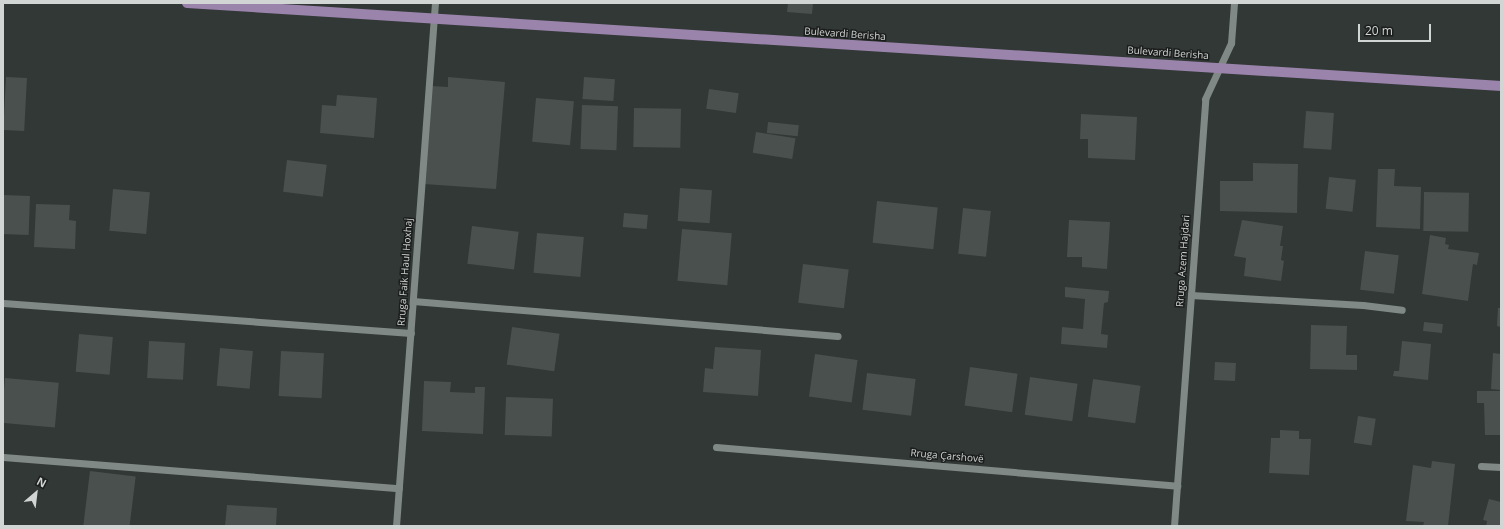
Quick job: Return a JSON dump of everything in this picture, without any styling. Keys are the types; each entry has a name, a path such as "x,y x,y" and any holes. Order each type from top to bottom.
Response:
{"main road":[{"name":"Bulevardi Berisha","path":"187,3 434,20 1501,86"}],"street":[{"name":"Rruga Faik Haul Hoxhaj","path":"396,526 435,3"},
{"name":"Rruga Azem Hajdari","path":"1174,526 1205,99 1231,43 1234,3"},
{"path":"1191,295 1363,305 1402,310"},
{"path":"413,301 838,336"},
{"path":"3,302 411,333"},
{"name":"Rruga Çarshovë","path":"716,447 1177,486"},
{"path":"3,457 399,488"},
{"path":"1481,466 1501,466"}],"building":[{"path":"788,3 813,3 812,14 787,12"},
{"path":"6,77 27,78 24,131 3,130"},
{"path":"448,77 505,82 496,189 424,184 432,86 448,87"},
{"path":"584,77 615,79 613,101 582,99"},
{"path":"709,89 739,93 736,113 706,109"},
{"path":"337,95 377,98 374,138 320,133 322,105 336,106"},
{"path":"536,98 574,101 570,145 532,142"},
{"path":"582,105 618,106 616,150 580,149"},
{"path":"634,108 681,109 680,148 633,147"},
{"path":"1306,111 1334,113 1331,150 1303,148"},
{"path":"1081,114 1137,117 1135,160 1088,158 1088,139 1080,139"},
{"path":"768,122 799,125 798,136 767,133"},
{"path":"756,132 796,138 792,159 753,153"},
{"path":"287,160 327,165 323,197 283,192"},
{"path":"1253,163 1298,164 1297,213 1220,211 1220,181 1253,181"},
{"path":"1378,169 1395,169 1394,186 1421,187 1420,229 1376,227"},
{"path":"1329,177 1356,180 1353,212 1326,209"},
{"path":"680,188 712,190 710,223 678,221"},
{"path":"113,189 150,192 146,234 109,231"},
{"path":"1424,192 1469,193 1468,232 1423,231"},
{"path":"3,195 30,196 29,235 3,234"},
{"path":"877,201 938,207 933,249 873,243"},
{"path":"36,204 70,205 69,220 76,221 75,249 34,247"},
{"path":"963,208 991,211 986,257 958,254"},
{"path":"624,213 648,215 647,229 623,227"},
{"path":"1069,220 1110,222 1107,269 1082,267 1082,257 1067,257"},
{"path":"1242,220 1283,226 1280,246 1283,246 1281,260 1284,261 1281,281 1244,276 1246,258 1234,256"},
{"path":"472,226 519,232 514,269 467,264"},
{"path":"682,229 732,233 727,285 677,281"},
{"path":"537,233 584,237 580,277 534,273"},
{"path":"1430,235 1446,238 1445,244 1449,245 1448,249 1479,253 1477,265 1473,264 1468,301 1422,294"},
{"path":"1365,251 1399,255 1394,294 1360,290"},
{"path":"803,264 849,270 844,308 798,303"},
{"path":"1065,287 1109,291 1108,302 1104,303 1101,334 1108,335 1107,348 1061,344 1062,327 1083,329 1085,299 1065,297"},
{"path":"1498,308 1501,308 1501,327 1497,326"},
{"path":"1424,322 1443,324 1442,333 1423,331"},
{"path":"1311,325 1347,326 1346,355 1357,355 1357,370 1310,369"},
{"path":"512,327 560,334 554,371 507,365"},
{"path":"79,334 113,337 110,375 76,372"},
{"path":"149,341 185,343 183,380 147,378"},
{"path":"1402,341 1431,344 1428,380 1393,376 1394,371 1399,371"},
{"path":"715,347 761,350 758,396 703,392 705,368 713,369"},
{"path":"220,348 253,351 250,389 217,386"},
{"path":"281,351 324,353 322,398 279,396"},
{"path":"1493,353 1501,354 1501,390 1491,389"},
{"path":"815,354 858,360 852,403 809,397"},
{"path":"1215,362 1236,363 1235,381 1214,380"},
{"path":"970,367 1018,374 1012,412 965,406"},
{"path":"867,373 916,379 911,416 862,410"},
{"path":"1030,377 1078,384 1072,421 1025,415"},
{"path":"5,378 59,383 55,428 3,423"},
{"path":"1093,379 1141,386 1135,423 1088,417"},
{"path":"424,381 451,382 450,392 475,393 475,387 485,387 483,434 422,431"},
{"path":"1477,391 1501,391 1501,435 1485,435 1484,403 1477,403"},
{"path":"506,397 553,399 552,437 505,435"},
{"path":"1358,416 1376,419 1372,445 1354,443"},
{"path":"1280,430 1299,431 1299,439 1311,439 1309,475 1269,473 1271,438 1280,438"},
{"path":"1432,461 1455,464 1448,526 1423,526 1424,522 1406,521 1413,465 1431,468"},
{"path":"90,471 136,477 130,526 83,526"},
{"path":"1489,499 1501,502 1501,526 1486,526 1487,521 1483,520"},
{"path":"227,505 277,508 276,526 225,526"}]}
